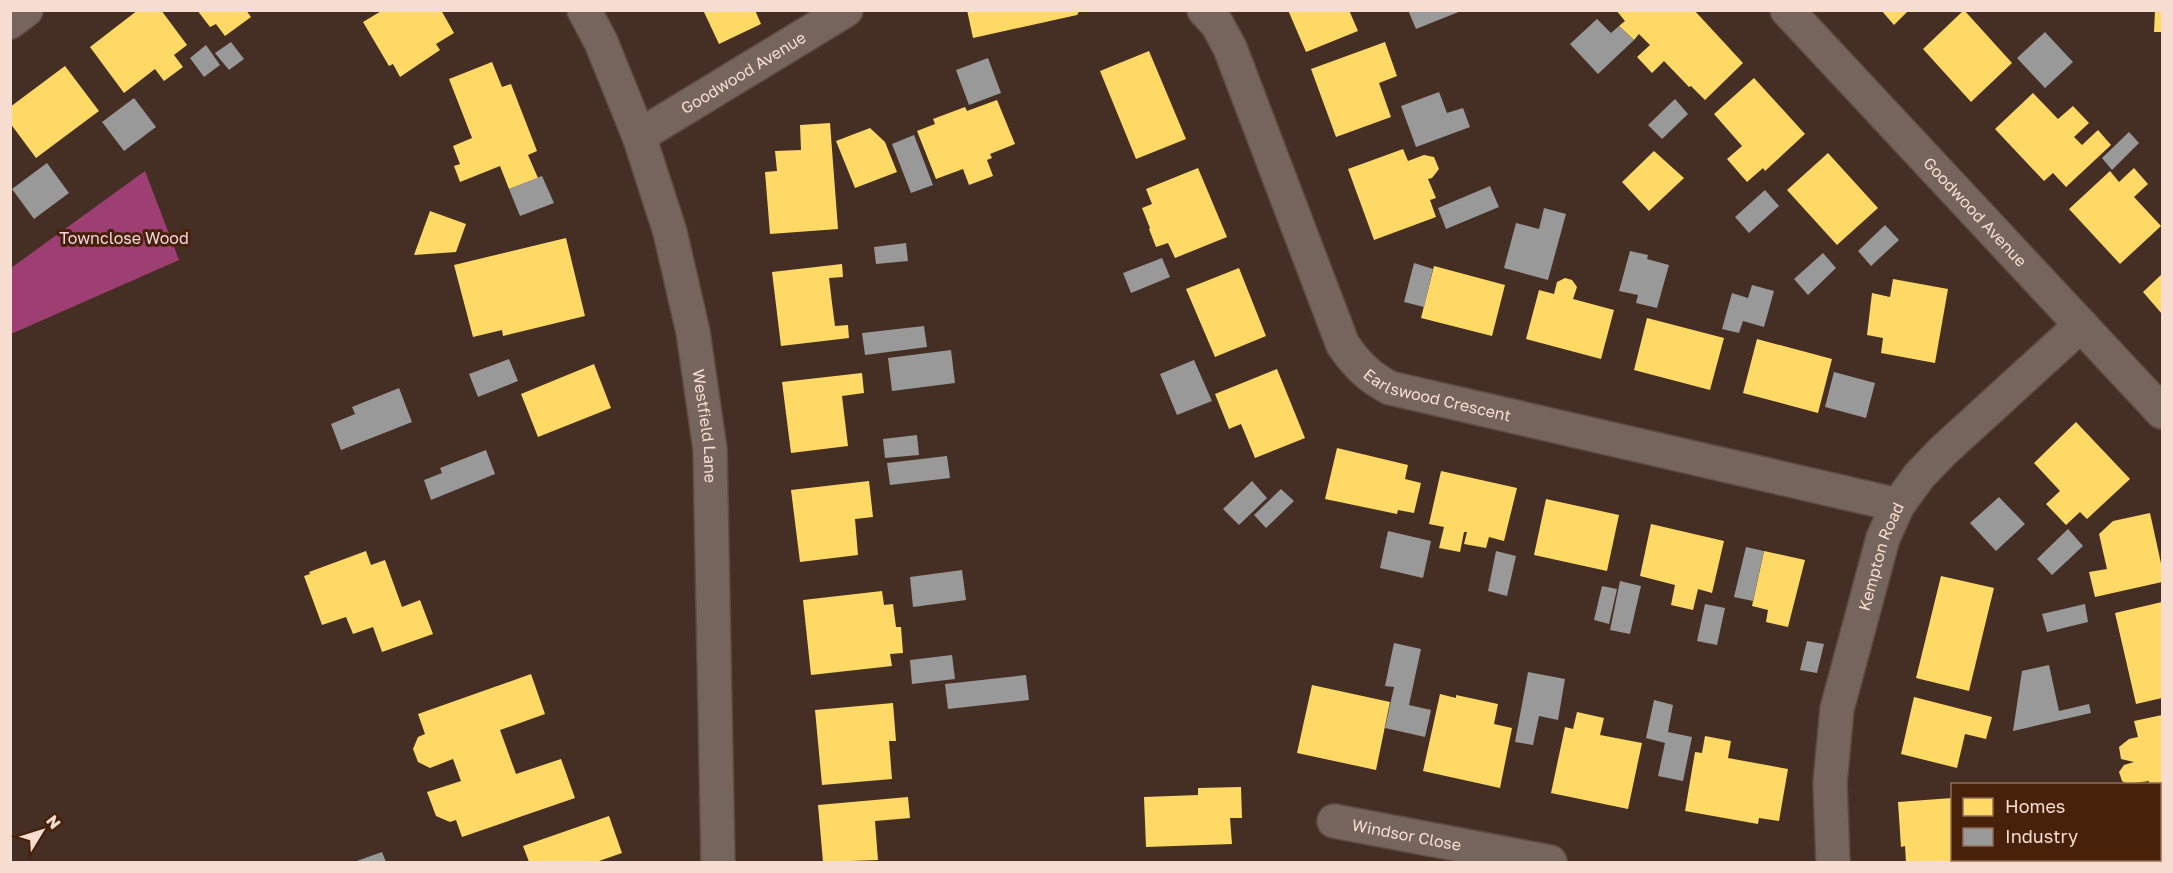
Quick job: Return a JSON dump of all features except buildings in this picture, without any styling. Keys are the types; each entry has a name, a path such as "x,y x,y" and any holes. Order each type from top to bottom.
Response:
{"street":[{"path":"10,22 26,10"},
{"name":"Westfield Lane","path":"584,10 602,42 639,136 670,232 693,332 710,449 718,862"},
{"name":"Goodwood Avenue","path":"639,136 846,10"},
{"name":"Earlswood Crescent","path":"1204,10 1216,24 1230,48 1343,345 1355,363 1371,378 1390,388 1898,506"},
{"name":"Goodwood Avenue","path":"1788,10 2163,412"},
{"name":"Kempton Road","path":"1833,862 1830,783 1837,709 1883,538 1898,506 1919,476 1943,451 2081,326"},
{"name":"Windsor Close","path":"1334,821 1550,862"}],"green space":[{"name":"Townclose Wood","path":"145,171 179,260 11,334 11,268"}]}
